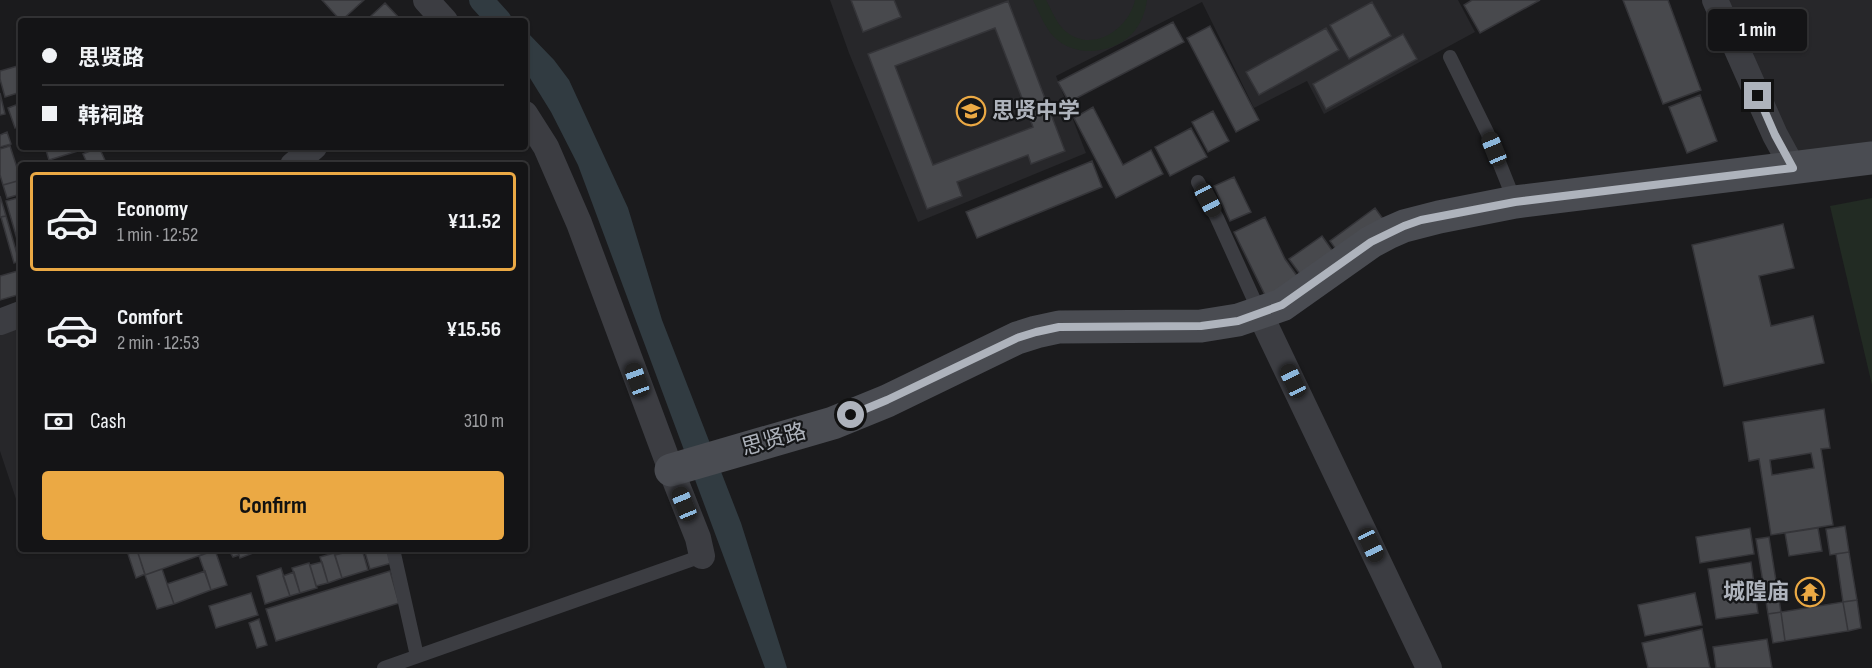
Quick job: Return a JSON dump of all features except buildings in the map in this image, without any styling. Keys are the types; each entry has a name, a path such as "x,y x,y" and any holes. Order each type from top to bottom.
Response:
{"street":[{"path":"426,0 442,18"},
{"path":"1715,0 1775,135 1793,168"},
{"path":"528,119 546,147 579,223 676,468 702,556"},
{"path":"296,162 310,150"},
{"name":"思贤路","path":"676,468 833,423 1017,338 1036,332 1059,327 1083,326 1201,326 1238,321 1260,314 1282,305 1371,242 1404,226 1430,219 1515,202 1872,158"},
{"path":"1260,314 1429,668"},
{"path":"0,322 18,315"}],"lane":[{"path":"1450,57 1487,132 1515,202"},
{"path":"1198,182 1217,218 1260,314"},
{"path":"394,552 417,656"},
{"path":"384,668 702,556"}],"shaded area":[{"name":"思贤中学","path":"830,0 1458,0 1475,32 1324,114 1307,81 1254,108 1202,2 1056,76 1086,153 918,222 849,53"},
{"path":"1033,0 1046,0 1063,29 1085,40 1106,36 1116,30 1125,21 1135,0 1147,0 1138,26 1124,41 1104,49 1083,51 1063,44 1054,37 1045,25"},
{"path":"1727,0 1872,0 1872,144 1793,154"},
{"path":"528,33 554,60 569,80 628,208 662,320 741,523 787,668 765,668 578,165 551,112 528,75"},
{"path":"1872,198 1872,385 1830,206"},
{"path":"18,325 18,505 0,451 0,331"}],"waterway":[{"path":"481,0 497,18"}],"place":[{"name":"思贤中学","path":"971,111"},
{"name":"城隍庙","path":"1810,592"}],"route":[{"path":"851,415 1017,338 1036,332 1059,327 1083,326 1201,326 1238,321 1260,314 1282,305 1371,242 1421,220 1515,202 1793,168 1758,96"}]}
